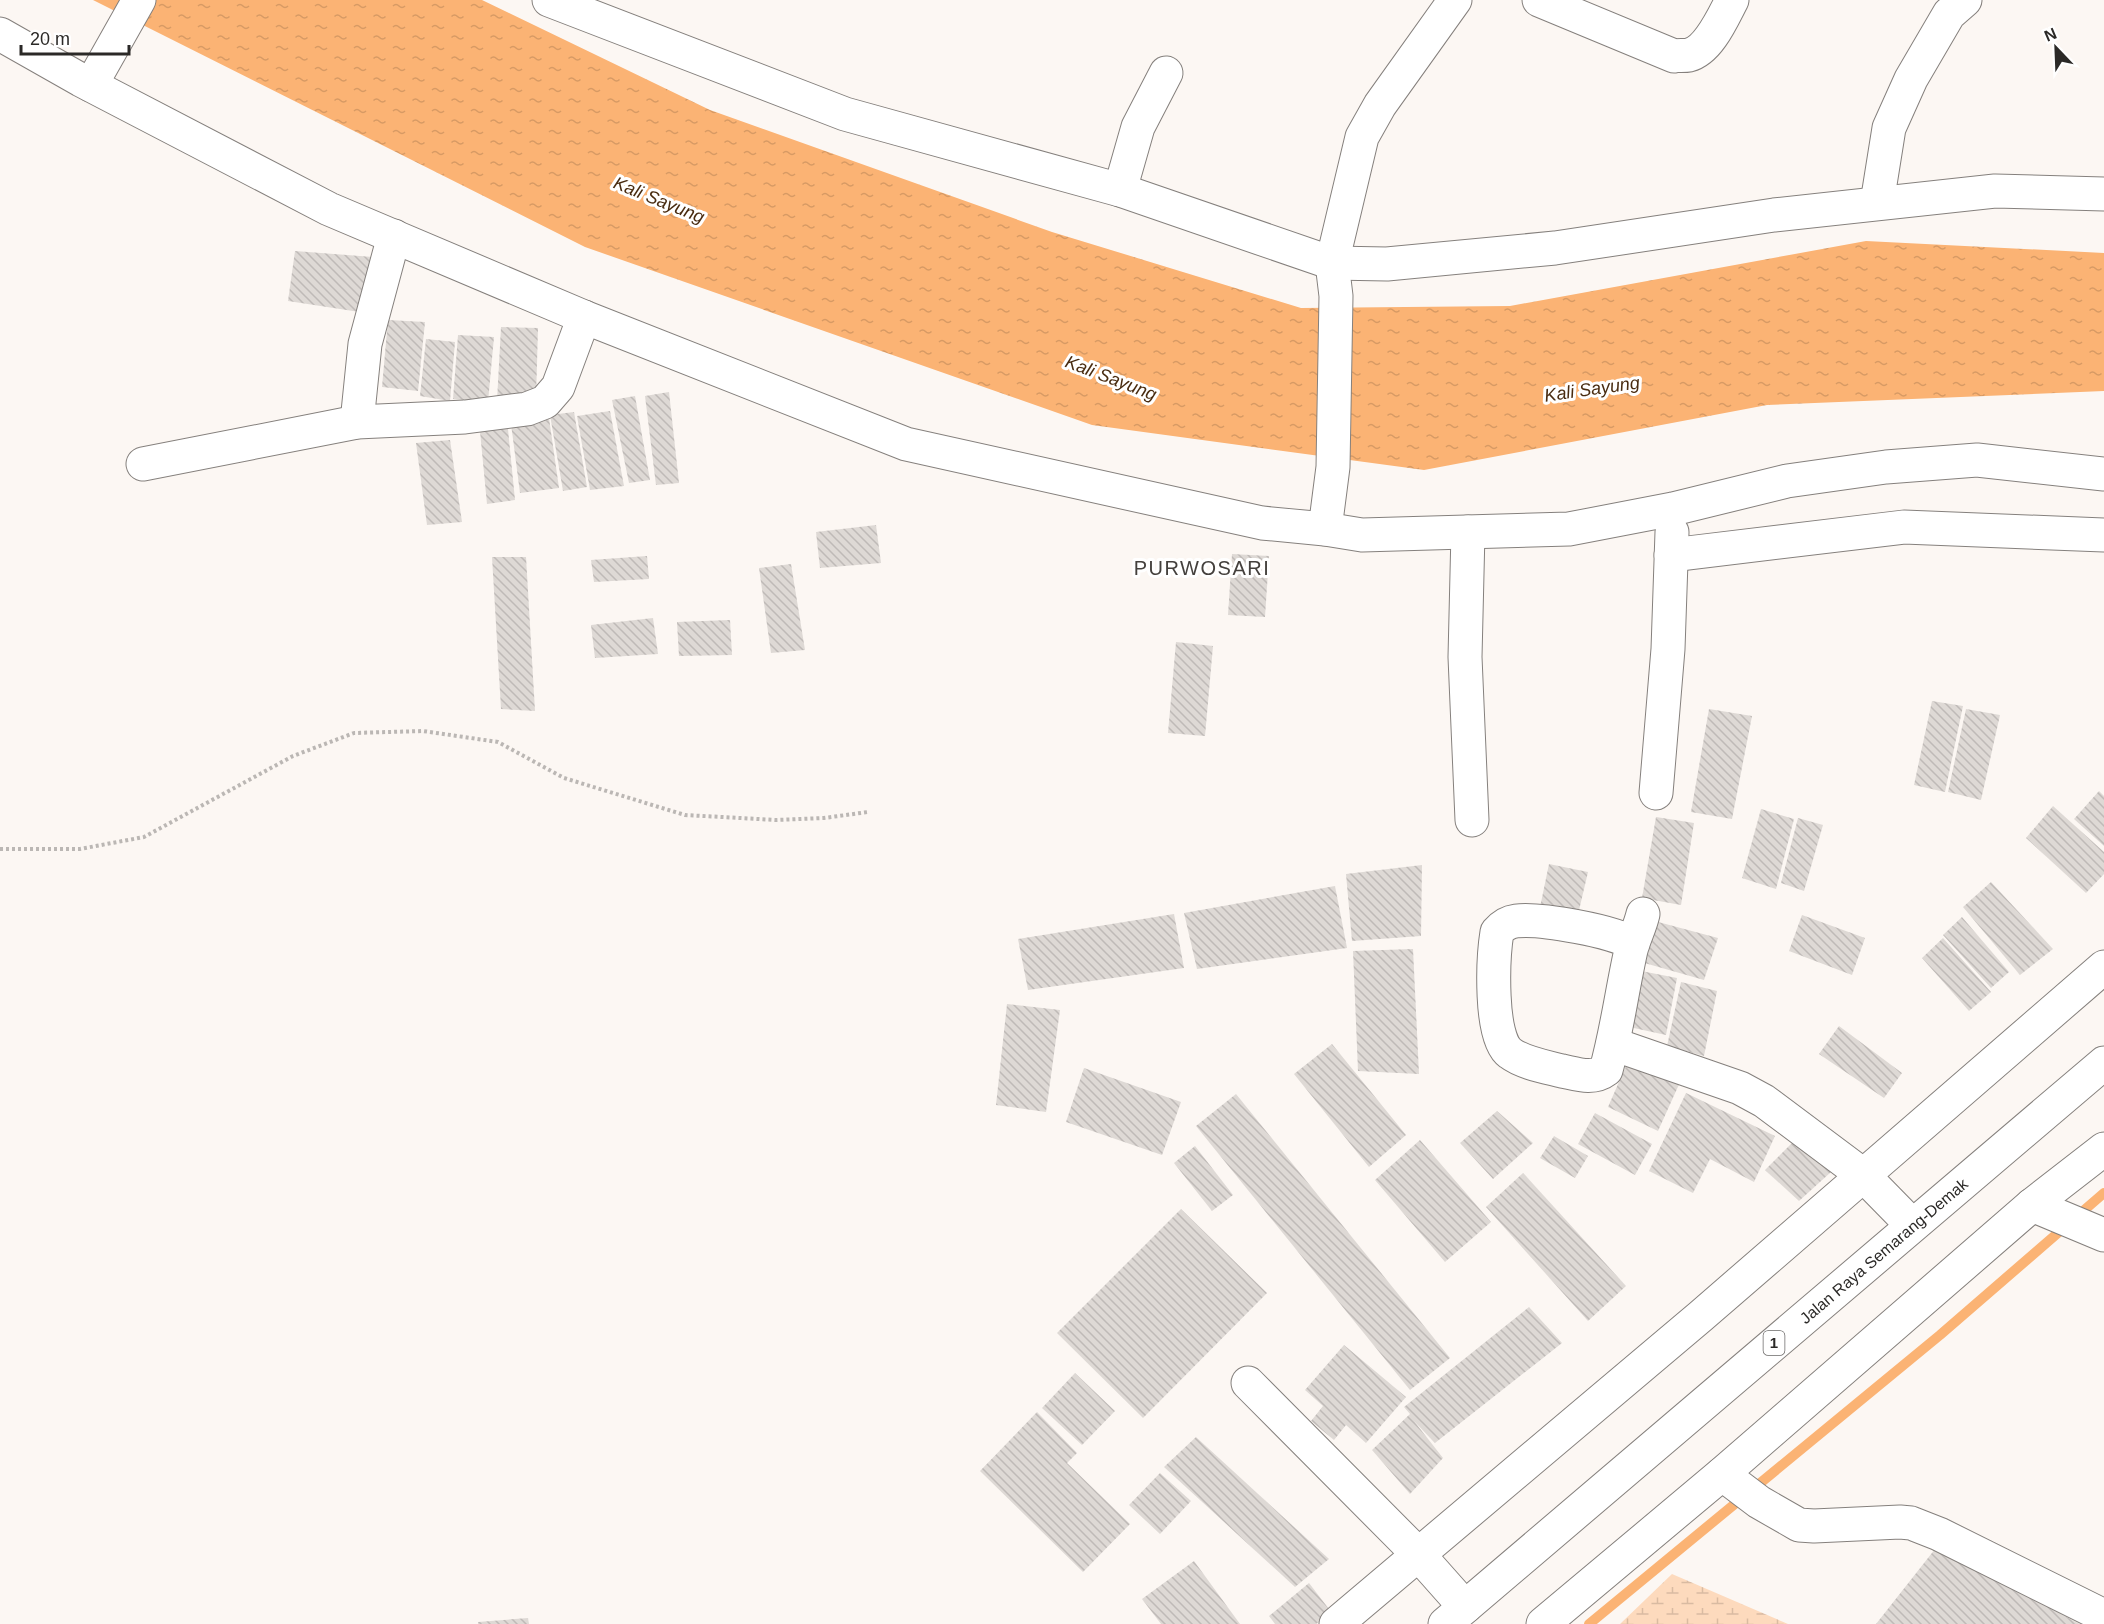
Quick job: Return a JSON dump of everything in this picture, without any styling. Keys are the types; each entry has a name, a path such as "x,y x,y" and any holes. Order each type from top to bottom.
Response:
{"main road":[{"path":"94,80 139,0"},
{"path":"549,0 845,114 1120,190 1332,262 1387,264 1555,248 1774,215 1995,191 2104,194"},
{"path":"1325,529 1333,467 1336,296 1332,262 1362,137 1380,105 1455,0"},
{"path":"1539,0 1674,56 1690,56 1704,46 1715,33 1732,0"},
{"path":"1877,203 1888,128 1911,79 1949,14 1965,0"},
{"path":"0,34 94,80 329,209 584,317 906,444 1262,523 1362,535 1569,529 1673,509 1787,481 1886,466 1977,460 2104,474"},
{"path":"1120,190 1138,127 1166,73"},
{"path":"357,422 365,345 394,236"},
{"path":"143,464 357,422 465,417 528,409 545,402 558,387 584,317"},
{"path":"1656,793 1668,649 1673,509"},
{"path":"1671,555 1904,527 2104,536"},
{"path":"1468,532 1465,657 1472,820"},
{"path":"1533,920 1614,935 1638,929 1613,1044 1606,1070 1590,1076 1551,1068 1508,1052 1500,1042 1495,1023 1494,959 1497,932 1506,924 1515,921 1533,920"},
{"path":"1336,1624 1445,1592 1701,1316 1886,1199 2104,967"},
{"path":"1613,1044 1740,1088 1764,1101 1886,1199"},
{"name":"Jalan Raya Semarang-Demak","path":"1445,1592 1886,1199 2104,1063"},
{"path":"1543,1624 1740,1488 2032,1204 2104,1149"},
{"path":"2032,1204 2104,1235"},
{"path":"1248,1383 1445,1592"},
{"path":"1740,1488 1799,1525 1911,1523 1940,1534 2104,1616"}],"path":[{"path":"0,849 80,849 144,837 293,756 354,733 423,730 498,742 564,778 685,815 776,820 824,818 867,812"}],"green space":[{"path":"1672,1574 1788,1624 1620,1624"}],"water":[{"name":"Kali Sayung","path":"93,0 482,0 710,110 1052,232 1301,308 1510,306 1866,241 2104,253 2104,391 1767,405 1424,470 1092,425 585,247"}],"building":[{"path":"295,251 373,257 366,313 288,301"},
{"path":"388,320 425,322 418,391 382,387"},
{"path":"501,327 538,328 536,399 497,401"},
{"path":"458,335 494,337 488,402 453,399"},
{"path":"426,339 455,342 450,401 420,396"},
{"path":"669,392 679,483 656,485 645,396"},
{"path":"635,396 650,480 629,483 612,400"},
{"path":"548,411 559,488 520,493 510,416"},
{"path":"610,411 624,486 590,490 577,416"},
{"path":"574,412 587,487 563,491 550,415"},
{"path":"507,419 515,500 487,504 479,421"},
{"path":"450,440 462,522 427,525 416,443"},
{"path":"876,525 881,563 820,568 816,532"},
{"path":"1232,554 1269,556 1265,617 1228,615"},
{"path":"647,556 649,579 594,582 591,560"},
{"path":"492,557 526,557 535,711 501,709"},
{"path":"791,564 805,650 771,653 759,568"},
{"path":"653,618 658,654 595,658 591,625"},
{"path":"730,620 732,655 679,656 677,622"},
{"path":"1176,642 1213,646 1205,736 1168,733"},
{"path":"1932,701 1963,706 1945,792 1914,785"},
{"path":"1709,709 1752,716 1732,819 1691,812"},
{"path":"1966,709 2000,715 1981,800 1948,792"},
{"path":"2099,791 2104,796 2104,846 2074,819"},
{"path":"2053,806 2104,852 2104,874 2086,893 2026,838"},
{"path":"1761,809 1794,819 1776,889 1742,878"},
{"path":"1656,817 1694,823 1681,905 1642,898"},
{"path":"1798,818 1823,825 1804,891 1781,883"},
{"path":"1549,864 1588,872 1576,923 1538,917"},
{"path":"1422,865 1421,936 1352,941 1346,874"},
{"path":"1991,882 2053,949 2020,975 1963,907"},
{"path":"1335,886 1347,948 1197,969 1184,913"},
{"path":"1174,914 1184,968 1028,990 1018,939"},
{"path":"1802,915 1865,938 1852,975 1789,951"},
{"path":"1962,917 2009,972 1991,988 1943,935"},
{"path":"1647,919 1718,938 1704,980 1634,960"},
{"path":"1943,938 1991,992 1969,1011 1922,958"},
{"path":"1413,949 1419,1074 1358,1071 1353,951"},
{"path":"1631,969 1677,978 1666,1035 1620,1025"},
{"path":"1681,982 1717,991 1704,1056 1667,1046"},
{"path":"1007,1004 1060,1010 1046,1112 996,1105"},
{"path":"1839,1026 1902,1073 1884,1098 1819,1054"},
{"path":"1332,1044 1406,1135 1369,1167 1294,1074"},
{"path":"1629,1059 1681,1080 1658,1131 1608,1107"},
{"path":"1084,1068 1181,1102 1162,1155 1066,1122"},
{"path":"1686,1093 1775,1136 1754,1182 1710,1159 1693,1193 1649,1171"},
{"path":"1236,1094 1450,1358 1410,1390 1196,1126"},
{"path":"1497,1111 1533,1143 1493,1179 1460,1143"},
{"path":"1595,1113 1652,1144 1635,1175 1578,1144"},
{"path":"1554,1136 1588,1156 1575,1178 1540,1158"},
{"path":"1797,1138 1831,1172 1799,1201 1765,1170"},
{"path":"1420,1140 1491,1222 1445,1262 1375,1180"},
{"path":"1195,1146 1233,1195 1212,1211 1174,1163"},
{"path":"1523,1173 1626,1286 1588,1321 1486,1207"},
{"path":"1181,1209 1267,1293 1143,1418 1057,1333"},
{"path":"1529,1307 1562,1343 1435,1443 1414,1421 1443,1458 1410,1494 1372,1450 1410,1414 1404,1407"},
{"path":"1344,1345 1406,1397 1366,1443 1346,1425 1334,1440 1311,1421 1323,1406 1305,1390"},
{"path":"1075,1373 1115,1411 1082,1445 1042,1408"},
{"path":"1037,1412 1077,1453 1067,1463 1130,1524 1083,1572 980,1471"},
{"path":"1196,1437 1329,1559 1295,1587 1164,1467"},
{"path":"1160,1473 1191,1501 1160,1534 1129,1505"},
{"path":"1939,1544 2072,1620 2080,1624 1876,1624"},
{"path":"1194,1561 1240,1624 1161,1624 1142,1599"},
{"path":"1309,1583 1332,1613 1316,1624 1275,1624 1269,1616"},
{"path":"528,1618 529,1624 478,1624 478,1622"}],"waterway":[{"path":"1589,1624 1940,1335 2104,1193"}],"district":[{"name":"PURWOSARI","path":"1202,568"}]}
